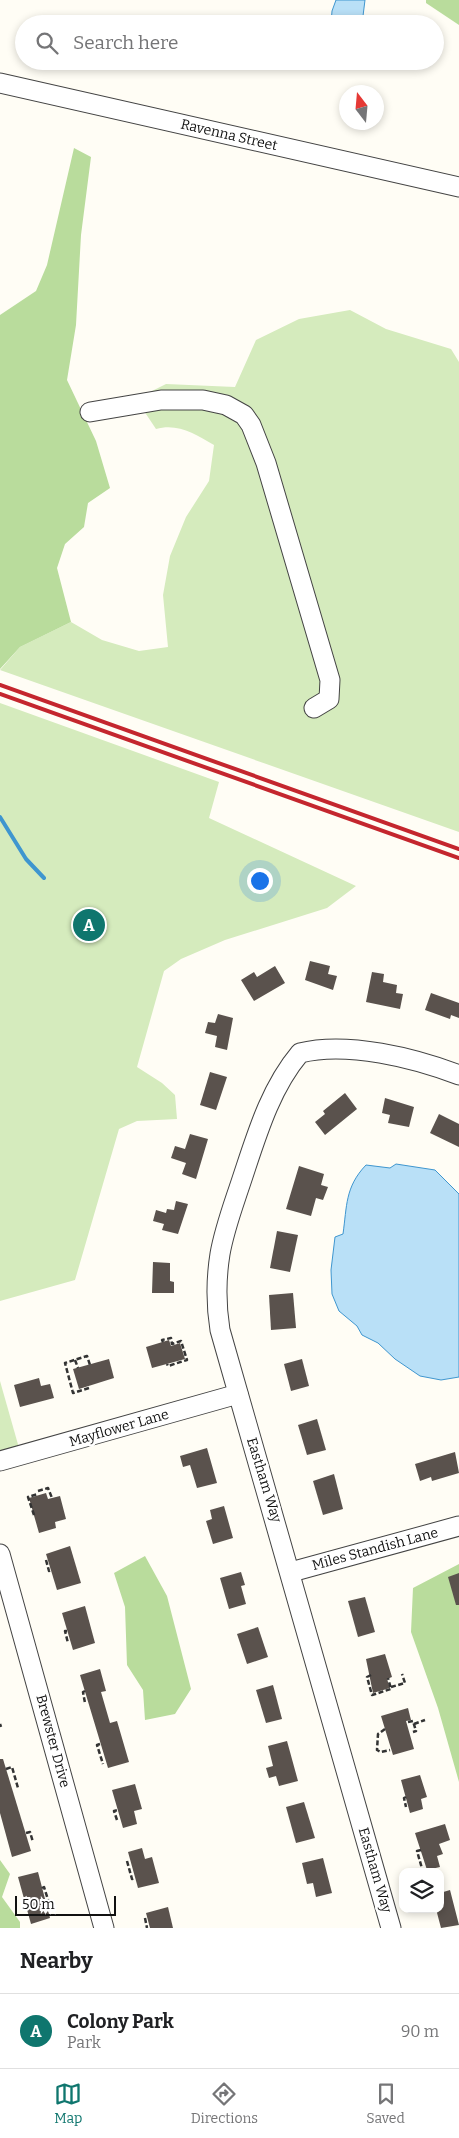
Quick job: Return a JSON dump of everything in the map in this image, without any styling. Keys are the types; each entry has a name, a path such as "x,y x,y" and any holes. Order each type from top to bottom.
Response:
{"street":[{"name":"Ravenna Street","path":"0,83 459,187"},
{"path":"90,412 161,400 203,400 226,404 244,415 251,424 266,463 330,680 329,699 314,708"},
{"name":"Eastham Way","path":"391,1928 291,1572 238,1394 218,1314 220,1254 227,1223 271,1099 280,1080 300,1053 314,1049 329,1048 388,1055 436,1066 459,1075"},
{"name":"Mayflower Lane","path":"0,1461 238,1394"},
{"name":"Miles Standish Lane","path":"291,1572 459,1526"},
{"name":"Brewster Drive","path":"0,1554 104,1928"}],"path":[{"path":"162,1342 171,1338 172,1344 181,1341 187,1360 168,1366 167,1364"},
{"path":"89,1388 73,1393 64,1363 87,1356 90,1365"},
{"path":"75,1360 78,1368"},
{"path":"34,1515 28,1497 48,1488 52,1498"},
{"path":"46,1560 49,1571 51,1570"},
{"path":"67,1630 65,1631 68,1643"},
{"path":"371,1676 367,1676 372,1695 405,1683 402,1674"},
{"path":"388,1678 391,1687"},
{"path":"85,1691 82,1692 86,1703"},
{"path":"414,1724 425,1720"},
{"path":"408,1722 413,1721 416,1731 413,1732"},
{"path":"385,1729 378,1734 377,1750 382,1752 390,1750"},
{"path":"100,1744 97,1745 103,1764"},
{"path":"6,1769 12,1767 18,1788"},
{"path":"406,1797 404,1798 406,1807"},
{"path":"117,1820 114,1811 118,1810"},
{"path":"26,1833 30,1832 33,1842"},
{"path":"421,1850 417,1851 422,1868"},
{"path":"127,1861 132,1879 135,1878"},
{"path":"42,1888 44,1888 50,1909"},
{"path":"145,1918 148,1928"}],"green space":[{"path":"426,0 459,0 459,25 426,3"},
{"path":"74,148 91,157 81,235 76,325 67,380 96,441 110,488 88,503 84,527 65,544 57,568 71,622 20,647 0,669 0,315 36,291 47,265"},
{"path":"350,310 386,329 451,349 459,362 459,832 0,670 20,647 71,622 102,640 139,651 168,647 163,595 170,556 186,517 209,481 214,445 186,431 172,427 156,429 136,399 166,384 235,387 256,340 299,319"},
{"path":"0,703 219,782 209,818 356,886 327,908 225,940 181,959 164,971 137,1067 162,1083 175,1095 177,1119 137,1121 119,1129 75,1280 0,1301"},
{"path":"0,1381 21,1455 0,1461"},
{"path":"145,1556 167,1596 191,1689 175,1714 145,1720 143,1690 127,1665 125,1607 114,1573"},
{"path":"459,1564 459,1782 438,1708 411,1632 413,1588"},
{"path":"0,1860 10,1874 2,1897 20,1922 20,1928 0,1928"}],"water":[{"path":"336,0 365,0 363,15 332,15"},
{"path":"396,1164 435,1170 459,1194 459,1377 441,1380 420,1376 395,1359 378,1343 362,1335 357,1326 339,1311 332,1294 331,1270 335,1237 343,1234 346,1206 354,1181 366,1165 390,1168"}],"building":[{"path":"310,961 330,966 328,974 337,976 333,990 305,980"},
{"path":"275,966 285,983 254,1001 241,980 254,972 257,977"},
{"path":"372,972 384,974 383,982 397,985 396,993 403,994 400,1009 366,1002"},
{"path":"431,993 459,1003 459,1018 451,1015 450,1019 425,1010"},
{"path":"218,1014 233,1018 227,1050 215,1047 217,1036 205,1033 208,1022 215,1023"},
{"path":"210,1072 227,1077 216,1110 200,1105"},
{"path":"345,1093 357,1109 325,1135 315,1122 325,1114 323,1111"},
{"path":"385,1098 414,1107 409,1127 388,1123 390,1115 382,1113"},
{"path":"439,1114 459,1124 459,1147 430,1133"},
{"path":"190,1134 208,1139 196,1179 182,1174 186,1163 171,1158 175,1146 185,1149"},
{"path":"299,1166 324,1174 321,1185 328,1187 323,1200 316,1198 311,1216 286,1209"},
{"path":"176,1201 188,1204 178,1234 162,1230 164,1224 153,1221 156,1210 166,1213 167,1209 174,1210"},
{"path":"277,1231 298,1235 290,1272 270,1268"},
{"path":"153,1262 170,1263 170,1281 174,1282 174,1293 152,1293"},
{"path":"293,1293 296,1328 271,1330 269,1295"},
{"path":"169,1340 171,1346 180,1343 185,1359 152,1368 146,1347"},
{"path":"109,1359 114,1378 79,1389 73,1369"},
{"path":"302,1359 309,1386 291,1391 284,1364"},
{"path":"39,1378 41,1386 50,1384 54,1398 20,1407 14,1385"},
{"path":"317,1419 326,1450 307,1455 298,1425"},
{"path":"207,1448 217,1483 197,1488 190,1465 183,1467 180,1456"},
{"path":"455,1452 459,1473 432,1481 431,1477 420,1481 415,1464"},
{"path":"334,1474 343,1509 323,1515 313,1481"},
{"path":"46,1493 48,1499 60,1496 66,1519 55,1522 56,1528 39,1533 29,1498"},
{"path":"224,1506 233,1538 213,1544 206,1521 212,1519 210,1510"},
{"path":"70,1546 81,1583 57,1590 46,1554"},
{"path":"241,1572 245,1585 241,1586 246,1604 229,1609 220,1578"},
{"path":"459,1573 459,1605 456,1605 448,1577"},
{"path":"365,1597 375,1632 358,1637 348,1601"},
{"path":"85,1606 95,1643 73,1650 62,1613"},
{"path":"258,1627 268,1657 247,1664 237,1634"},
{"path":"385,1654 392,1677 387,1679 390,1688 373,1693 366,1659"},
{"path":"100,1669 106,1691 101,1692 110,1723 117,1721 129,1762 108,1768 80,1675"},
{"path":"273,1685 282,1719 266,1723 256,1690"},
{"path":"408,1708 411,1720 406,1721 414,1749 393,1755 381,1716"},
{"path":"287,1741 298,1781 279,1786 276,1776 269,1778 266,1768 273,1766 268,1746"},
{"path":"0,1759 3,1759 31,1851 12,1857 0,1813"},
{"path":"420,1775 427,1797 421,1799 423,1809 410,1813 401,1780"},
{"path":"135,1784 142,1809 134,1811 137,1824 123,1828 112,1790"},
{"path":"304,1802 315,1838 296,1843 286,1807"},
{"path":"445,1824 450,1840 439,1844 443,1854 437,1856 440,1867 426,1868 415,1833"},
{"path":"142,1848 145,1859 152,1857 159,1883 138,1888 128,1852"},
{"path":"323,1858 332,1893 316,1897 313,1883 307,1884 302,1863"},
{"path":"38,1872 50,1918 31,1924 18,1877"},
{"path":"450,1890 459,1925 441,1928 437,1913 444,1913 444,1892"},
{"path":"168,1907 173,1928 150,1928 146,1913"}],"waterway":[{"path":"0,817 26,859 44,878"}],"railway":[{"path":"0,685 459,849"},
{"path":"0,694 459,858"}],"place":[{"name":"Colony Park","path":"89,925"}]}
